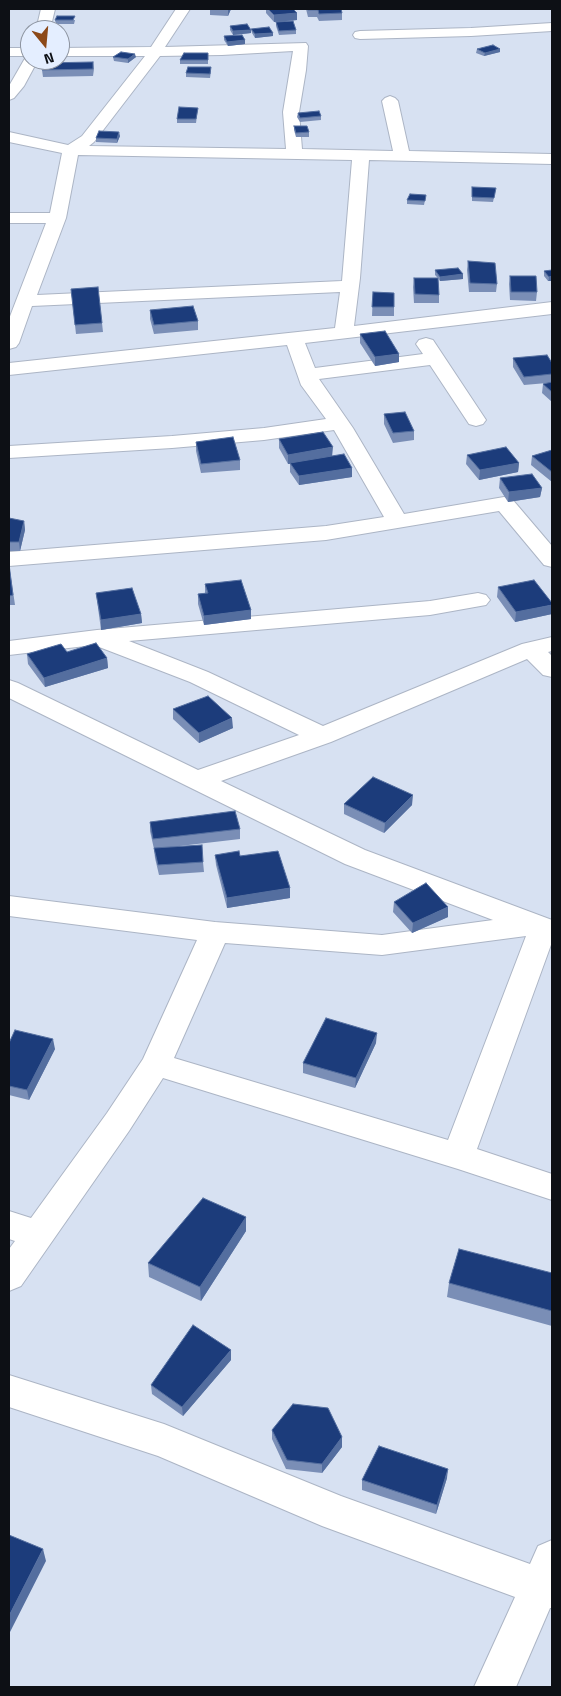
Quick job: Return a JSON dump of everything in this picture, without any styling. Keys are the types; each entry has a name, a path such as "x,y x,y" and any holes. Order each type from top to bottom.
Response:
{"street":[{"path":"9,344 13,322 26,301 57,218 71,150 88,139 155,52 183,9"},
{"path":"360,35 552,27"},
{"path":"537,28 552,39"},
{"path":"70,52 222,51 301,46 299,70 291,112 294,154"},
{"path":"9,95 19,83 26,70"},
{"path":"390,101 402,156"},
{"path":"9,137 71,150 552,159"},
{"path":"344,333 350,286 360,155"},
{"path":"9,218 57,218"},
{"path":"26,301 350,286"},
{"path":"9,369 543,310 552,328"},
{"path":"413,324 476,420"},
{"path":"294,339 311,384 339,423 398,522"},
{"path":"308,375 435,358"},
{"path":"9,452 246,436 339,423"},
{"path":"9,559 326,533 504,504 552,560"},
{"path":"9,648 97,637 430,608 478,600"},
{"path":"97,637 199,677 322,736"},
{"path":"196,780 322,736 541,646 552,670"},
{"path":"9,688 355,857 543,928"},
{"path":"9,906 215,932 382,945 543,928"},
{"path":"458,1156 543,928"},
{"path":"9,1276 24,1229 118,1122 156,1064 215,932"},
{"path":"156,1064 458,1156 552,1187"},
{"path":"9,1391 164,1441 336,1513 548,1578 495,1687"}],"building":[{"path":"268,9 293,9 297,13 274,15"},
{"path":"308,9 341,9 342,13 319,14 318,10"},
{"path":"57,16 75,16 73,20 55,20"},
{"path":"293,21 296,30 279,31 276,22"},
{"path":"247,24 251,30 233,31 230,26"},
{"path":"269,27 273,33 255,34 251,29"},
{"path":"242,35 245,40 227,42 224,36"},
{"path":"493,45 500,49 485,53 477,49"},
{"path":"121,52 135,54 128,59 113,57"},
{"path":"184,53 208,53 208,60 180,60"},
{"path":"70,62 93,62 93,69 70,69"},
{"path":"188,67 211,67 210,74 186,73"},
{"path":"179,107 198,108 196,119 177,119"},
{"path":"319,111 321,116 300,118 298,113"},
{"path":"294,126 307,126 309,132 296,133"},
{"path":"99,131 119,132 117,139 96,138"},
{"path":"472,187 496,188 494,198 472,197"},
{"path":"410,194 426,195 425,201 407,200"},
{"path":"468,261 495,263 497,284 470,283"},
{"path":"458,268 463,274 440,277 435,270"},
{"path":"552,270 552,276 549,277 544,271"},
{"path":"510,276 536,276 537,292 511,292"},
{"path":"414,278 438,278 439,295 415,294"},
{"path":"98,287 102,323 75,325 71,289"},
{"path":"373,292 394,293 394,307 372,307"},
{"path":"193,306 198,321 154,325 150,310"},
{"path":"385,331 399,354 375,357 360,334"},
{"path":"547,355 552,363 552,374 524,377 513,358"},
{"path":"552,382 552,392 543,384"},
{"path":"405,412 414,431 393,433 384,414"},
{"path":"323,432 333,447 288,455 279,439"},
{"path":"233,437 240,460 201,464 196,442"},
{"path":"506,447 519,463 480,470 467,455"},
{"path":"552,450 552,472 532,456"},
{"path":"344,454 352,468 299,476 290,463"},
{"path":"532,474 542,488 509,492 500,478"},
{"path":"9,518 24,521 19,542 9,542"},
{"path":"9,564 13,595 9,596"},
{"path":"241,580 251,610 204,616 198,594 208,593 205,584"},
{"path":"534,580 552,605 516,612 498,587"},
{"path":"132,588 141,614 101,620 96,593"},
{"path":"96,643 107,658 44,678 27,654 61,644 67,652"},
{"path":"208,696 232,718 199,733 173,709"},
{"path":"373,777 413,795 385,823 344,804"},
{"path":"235,811 240,829 153,839 150,822"},
{"path":"202,845 203,862 158,865 154,848"},
{"path":"239,851 240,856 278,851 290,888 227,898 215,855"},
{"path":"426,883 448,907 413,923 394,902"},
{"path":"326,1018 377,1033 356,1078 303,1063"},
{"path":"15,1030 53,1039 27,1090 9,1086 9,1043"},
{"path":"203,1198 246,1217 200,1287 148,1263"},
{"path":"459,1249 552,1273 552,1311 449,1283"},
{"path":"193,1325 231,1350 182,1407 151,1385"},
{"path":"293,1404 328,1408 342,1437 322,1464 287,1460 272,1430"},
{"path":"379,1446 448,1469 437,1505 362,1480"},
{"path":"9,1535 43,1549 9,1616"}]}
